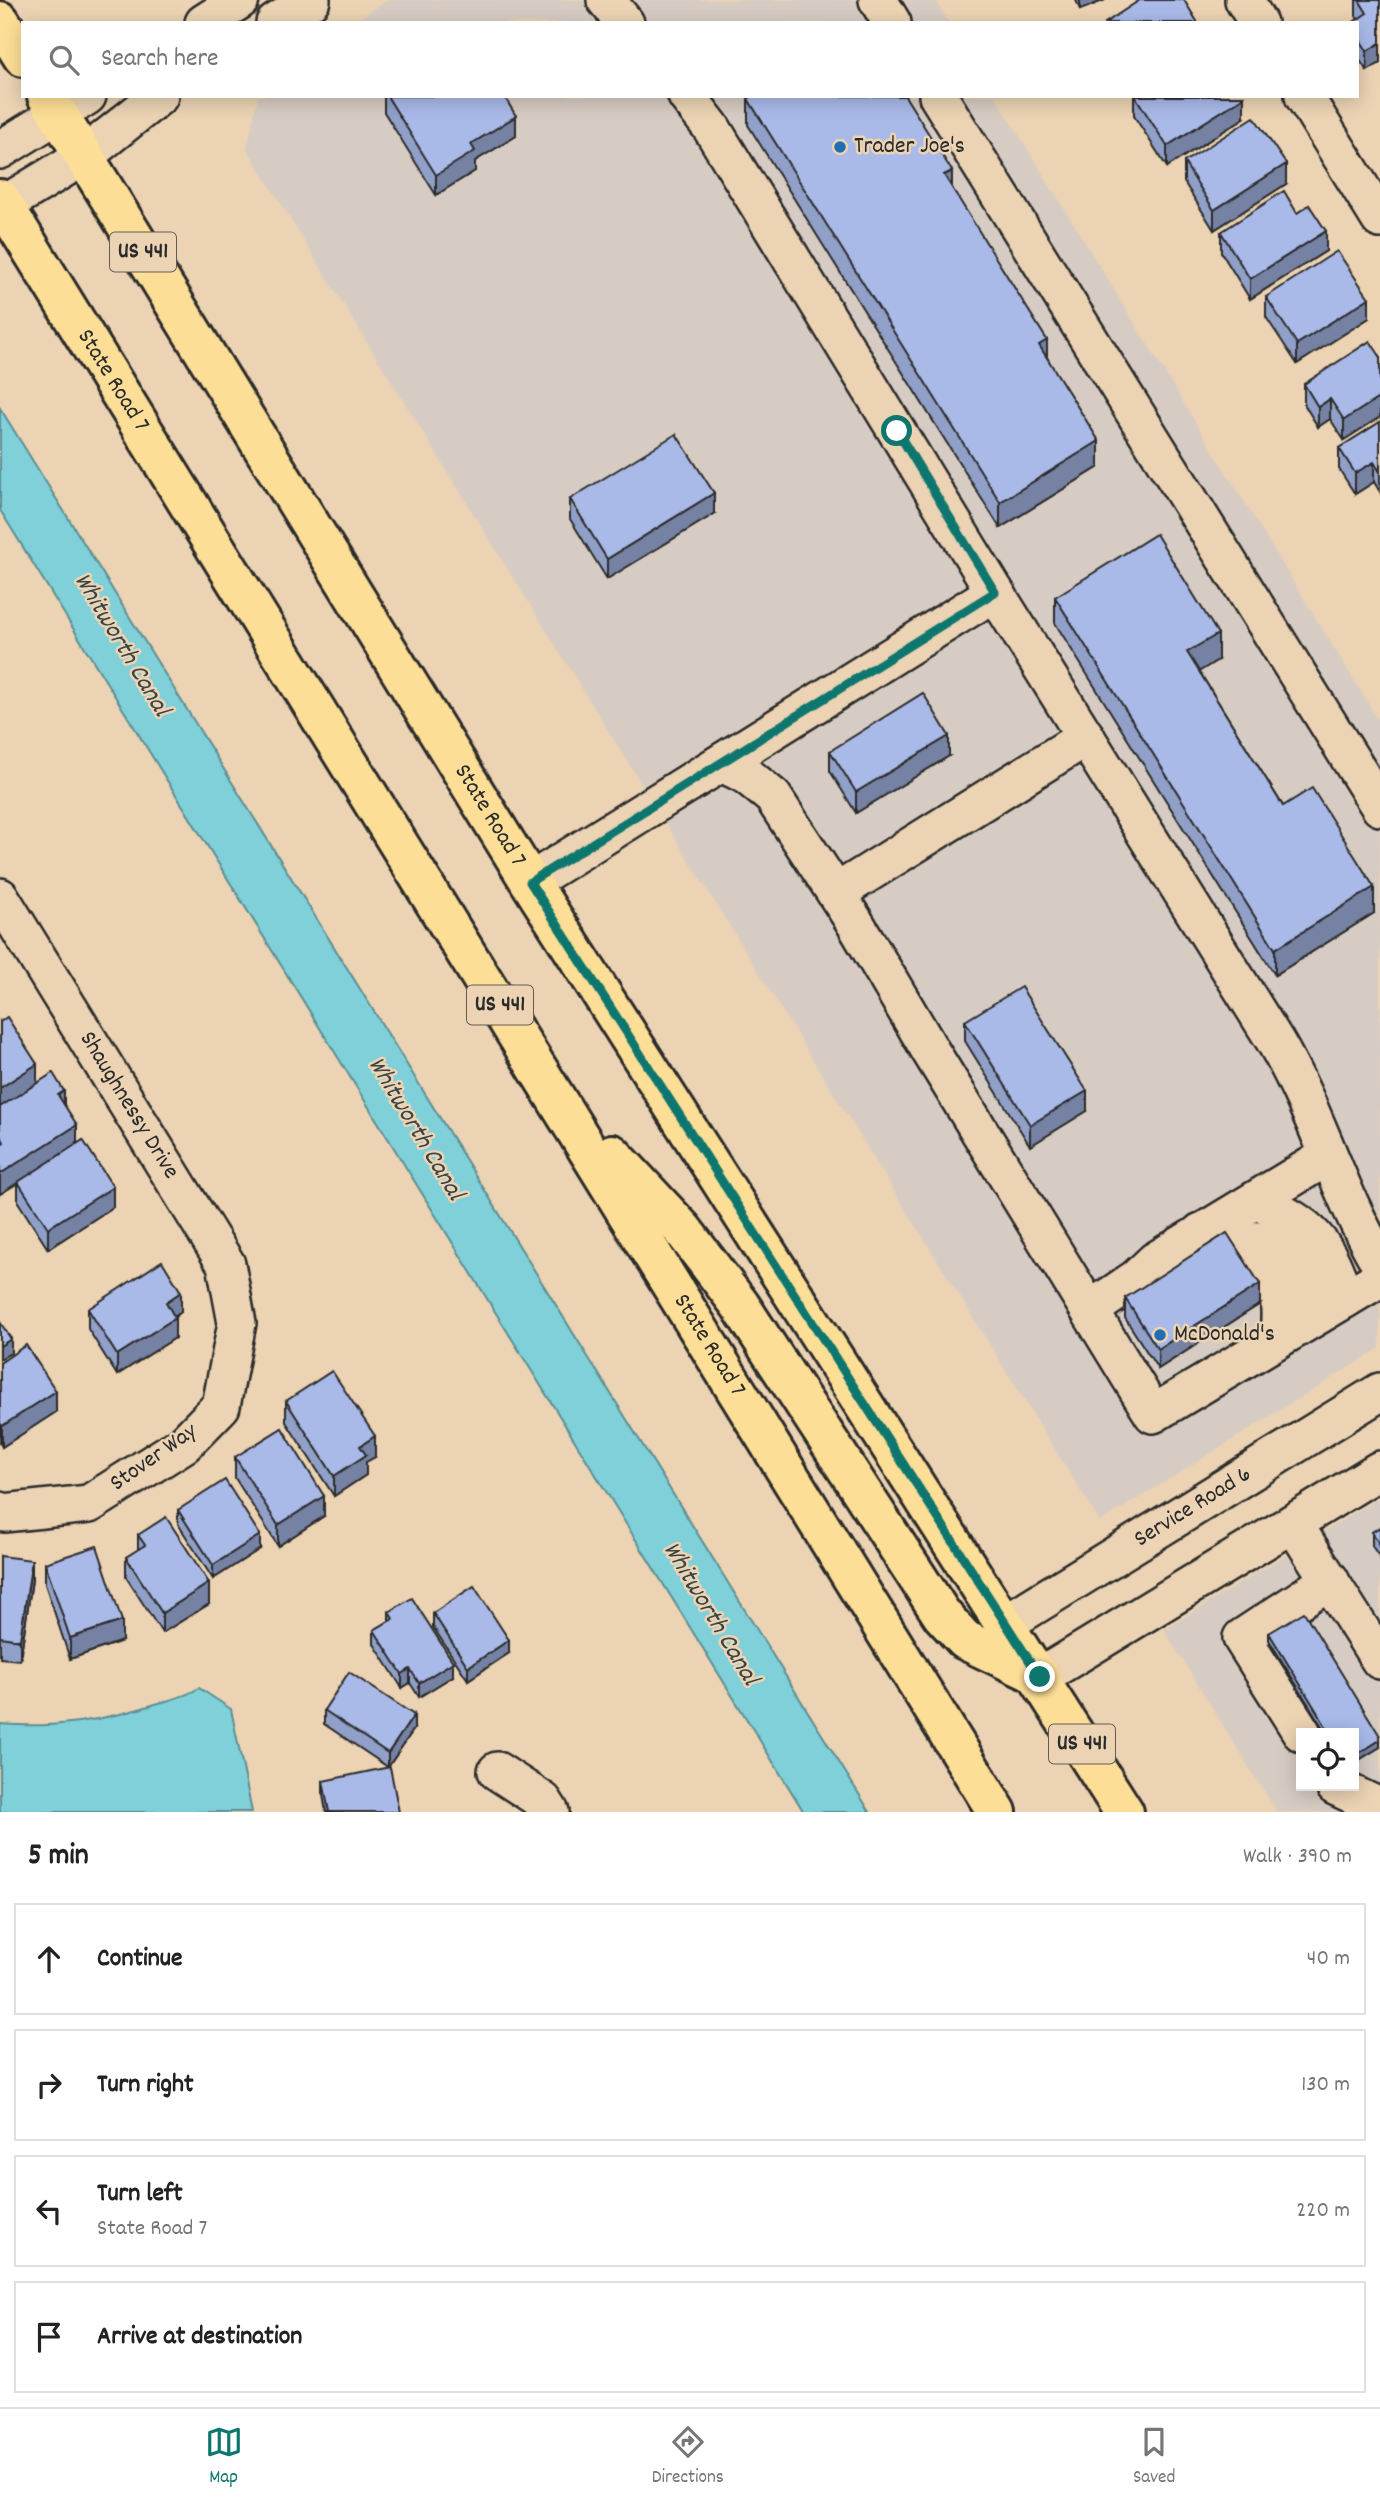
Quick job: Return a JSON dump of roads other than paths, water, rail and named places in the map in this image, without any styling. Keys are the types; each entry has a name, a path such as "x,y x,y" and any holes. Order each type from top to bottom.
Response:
{"main road":[{"path":"0,21 21,54"},
{"name":"State Road 7","path":"64,102 84,156 530,882 1006,1623 1124,1812"},
{"name":"State Road 7","path":"1,204 552,1088 997,1812"},
{"path":"552,1088 683,1230 740,1304 942,1615 965,1640 1040,1677"}],"street":[{"path":"207,21 240,0"},
{"path":"278,21 311,0"},
{"path":"606,0 623,21"},
{"path":"878,0 891,21"},
{"path":"1244,0 1257,21"},
{"path":"1,204 84,156 156,98"},
{"path":"688,98 722,145 995,592 1297,1078 1345,1198 1380,1263"},
{"path":"939,98 1380,807"},
{"path":"1305,98 1380,219"},
{"path":"0,150 64,102"},
{"path":"530,882 995,592"},
{"path":"835,893 1086,737"},
{"path":"722,763 746,775 773,797 835,893 1153,1414 1279,1332 1380,1278"},
{"name":"Shaughnessy Drive","path":"0,897 226,1264 237,1323"},
{"path":"1090,1310 1137,1278 1155,1261 1328,1156"},
{"path":"1257,1201 1288,1215 1315,1235 1333,1263 1345,1299"},
{"path":"1201,1232 1254,1241 1276,1277 1282,1306 1279,1332"},
{"name":"Stover Way","path":"0,1511 4,1513 89,1504 184,1444 221,1406 237,1323"},
{"name":"Service Road 6","path":"1006,1623 1380,1392"},
{"path":"1040,1677 1380,1470"},
{"path":"1293,1523 1380,1660"},
{"path":"1299,1728 1242,1638 1330,1580"},
{"path":"497,1771 543,1801 550,1812"},
{"path":"1346,1791 1377,1805"}],"water":[{"name":"Whitworth Canal","path":"0,408 870,1812 804,1812 0,510"},
{"path":"199,1688 231,1709 252,1812 0,1812 0,1724 61,1724 100,1718 175,1699"}],"place":[{"name":"Trader Joe's","path":"840,147"},
{"name":"McDonald's","path":"1160,1335"}]}
